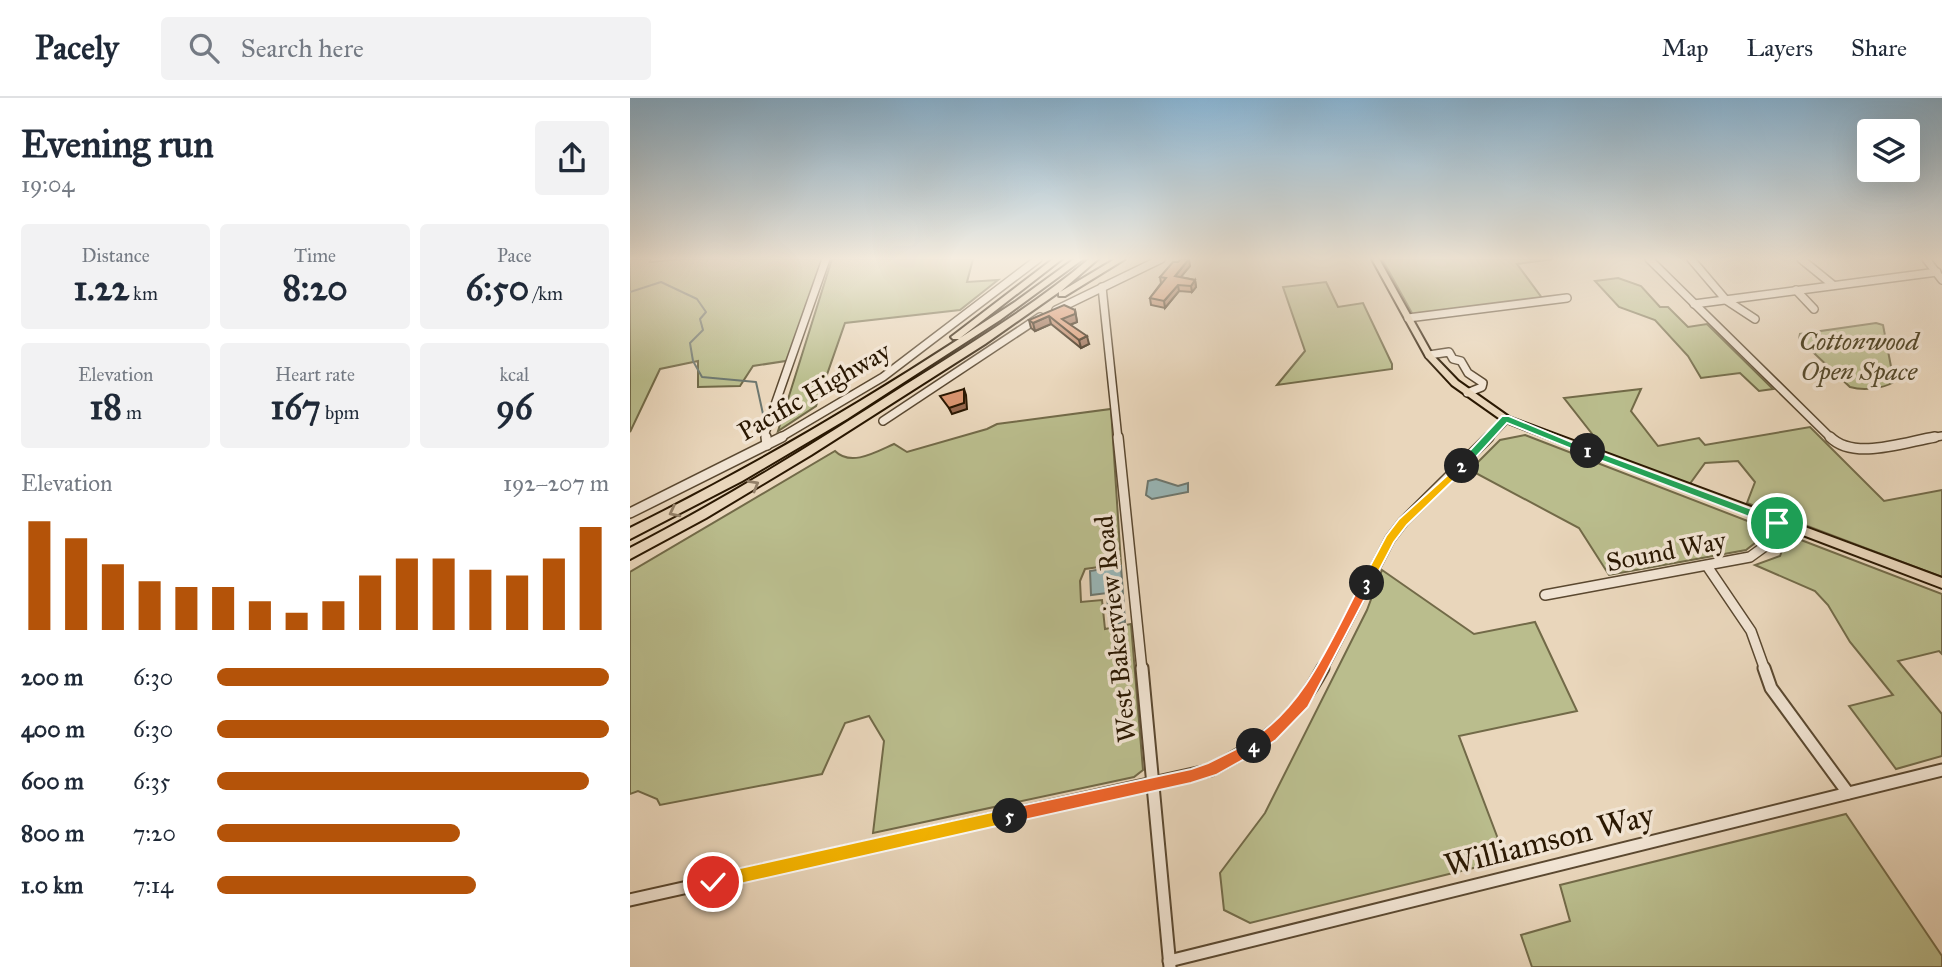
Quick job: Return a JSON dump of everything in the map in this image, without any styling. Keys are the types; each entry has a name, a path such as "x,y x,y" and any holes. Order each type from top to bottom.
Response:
{"highway":[{"path":"715,491 946,345 1005,300"},
{"path":"630,534 715,491 866,403 974,335 1024,300"},
{"path":"934,372 1041,300"},
{"path":"630,554 756,484 1054,300"}],"main road":[{"path":"1398,300 1429,355 1467,393 1506,419 1942,583"}],"street":[{"path":"767,445 765,433 811,300"},
{"name":"Pacific Highway","path":"630,513 800,428 901,366 986,300"},
{"path":"883,421 1029,322 1077,300"},
{"name":"West Bakerview Road","path":"1103,300 1169,964"},
{"path":"1408,318 1555,300"},
{"path":"1690,300 1836,443 1847,449 1860,450 1942,436"},
{"path":"1726,300 1755,319"},
{"path":"1694,304 1729,300"},
{"path":"1807,300 1814,309"},
{"path":"1429,355 1449,352 1453,359 1461,361 1468,373 1483,383 1482,387 1467,393"},
{"path":"630,900 1211,770 1271,736 1291,717 1319,675 1390,539 1403,522 1464,464 1506,419"},
{"name":"Sound Way","path":"1545,595 1707,566 1757,553 1771,541 1777,523"},
{"path":"1707,566 1751,631 1771,688 1849,793"},
{"name":"Williamson Way","path":"1169,964 1942,770"}],"green space":[{"path":"630,300 810,300 792,360 753,366 740,386 698,387 698,361 660,369 630,432"},
{"path":"819,300 973,300 960,310 845,323 816,406 778,431"},
{"path":"1287,300 1334,300 1338,307 1363,303 1392,369 1277,385 1305,351"},
{"path":"1404,300 1530,300 1413,315"},
{"path":"1612,300 1653,300 1660,307 1668,307 1688,327 1707,324 1773,389 1759,391 1740,373 1701,378 1688,356 1655,320 1619,307"},
{"name":"Cottonwood Open Space","path":"1876,323 1883,325 1894,382 1878,388 1850,387 1799,339 1800,334"},
{"path":"1641,389 1631,411 1658,446 1699,438 1705,445 1810,427 1884,501 1942,490 1942,577 1747,503 1755,482 1738,461 1705,463 1689,485 1598,451 1600,444 1564,398"},
{"path":"1111,409 1121,564 1085,569 1080,581 1081,602 1102,600 1105,629 1131,624 1143,770 1134,777 873,833 884,741 869,716 845,723 822,774 660,805 657,799 638,791 630,794 630,572 835,451 841,456 856,458 894,444 907,452 997,424"},
{"path":"1525,435 1758,525 1760,539 1746,550 1609,575 1579,528 1470,470 1500,440"},
{"path":"1788,535 1942,594 1942,654 1939,651 1898,661 1942,714 1942,756 1896,769 1849,706 1893,695 1850,642 1828,605 1815,591 1755,565 1780,556"},
{"path":"1382,570 1474,634 1535,622 1577,711 1459,736 1506,860 1250,923 1224,910 1220,873 1265,813 1367,610"},
{"path":"1846,814 1942,956 1942,967 1532,967 1521,935 1570,921 1560,885"}],"water":[{"path":"1156,479 1178,486 1188,483 1188,492 1152,499 1146,495 1148,481"},
{"path":"1121,566 1125,622 1109,625 1107,593 1091,595 1090,571"}],"building":[{"path":"1064,305 1075,310 1075,314 1062,319 1087,336 1079,340 1049,316 1033,323 1029,320"},
{"path":"964,389 964,403 949,408 940,396"}],"waterway":[{"path":"697,300 706,312 700,319 703,330 690,343 693,361 702,377 756,382 763,414 761,422"}],"route":[{"path":"713,882 1191,776 1211,770 1248,750 1271,736 1303,702 1390,539 1403,522 1464,464 1506,419 1777,523"}]}
